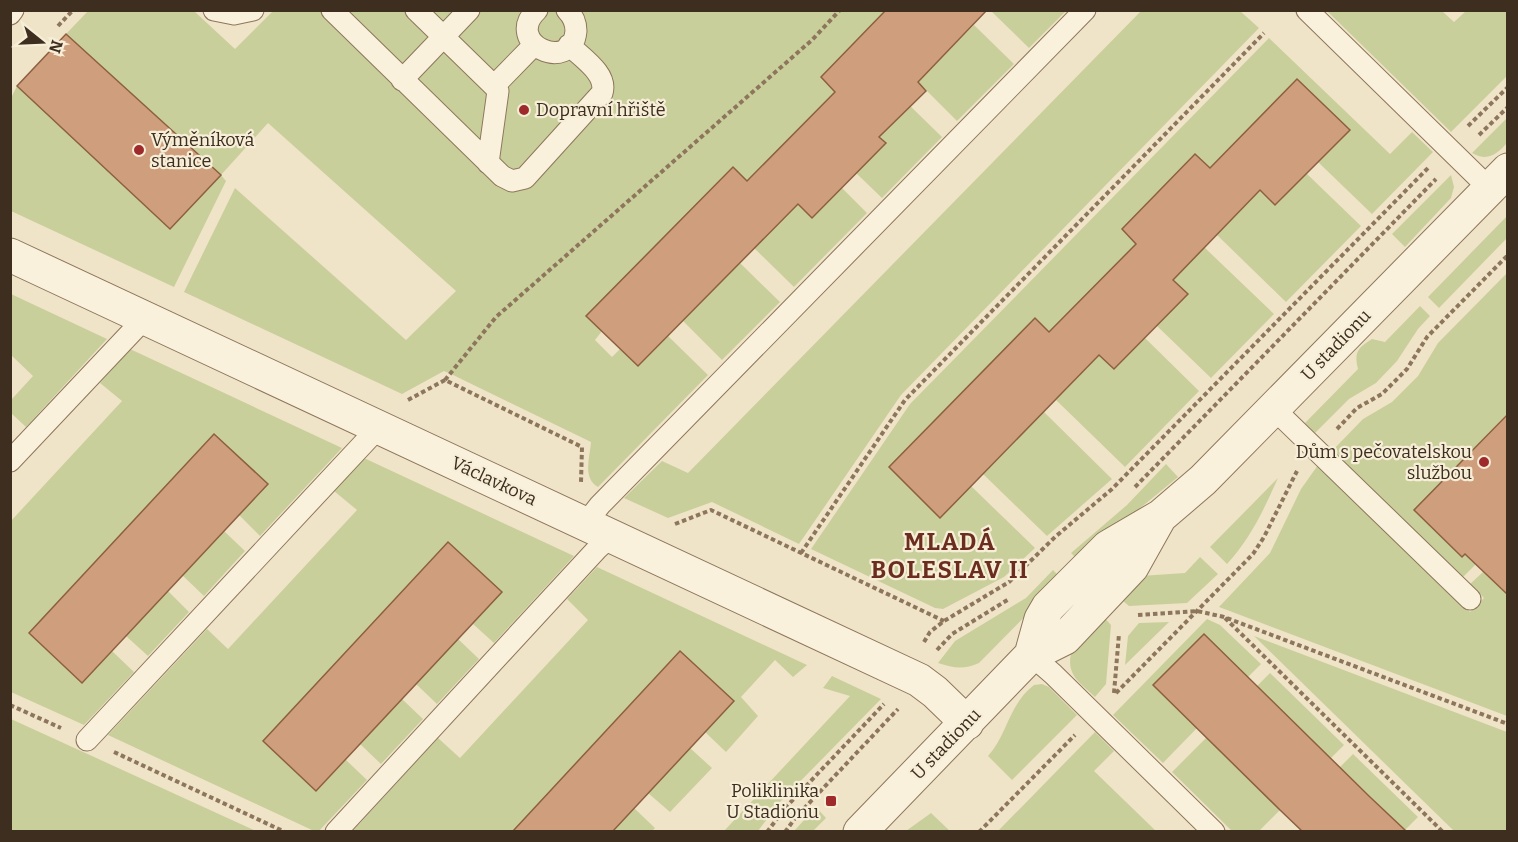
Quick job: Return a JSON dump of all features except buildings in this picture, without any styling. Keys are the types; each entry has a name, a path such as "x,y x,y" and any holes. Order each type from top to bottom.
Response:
{"street":[{"name":"U stadionu","path":"860,831 1031,655 1065,638 1132,567 1161,516 1203,480 1498,179"},
{"name":"Václavkova","path":"10,255 912,677 935,692 967,723"}],"lane":[{"path":"214,10 234,14 253,10"},
{"path":"332,10 507,180 519,181 525,178 599,99 604,87 601,76 569,45"},
{"path":"417,10 494,86 498,98 488,163"},
{"path":"402,80 469,10"},
{"path":"535,11 530,18 528,34 534,45 544,52 551,53 559,52 569,45 575,36 575,21 567,10"},
{"path":"336,831 598,548 600,505 1085,10"},
{"path":"1307,10 1452,153 1498,179"},
{"path":"494,86 534,45"},
{"path":"10,461 145,318"},
{"path":"1273,408 1470,599"},
{"path":"87,740 379,427"},
{"path":"1031,655 1214,831"}],"path":[{"path":"58,26 73,10"},
{"path":"402,404 445,380 496,317 812,40 840,10"},
{"path":"801,553 905,400 1264,33"},
{"path":"1131,491 1452,153 1508,87"},
{"path":"785,831 906,701 912,677 930,632 944,621 1009,582 1112,489 1452,153 1508,107"},
{"path":"981,831 1253,554 1264,537 1294,474 1357,408 1382,394 1407,369 1427,337 1508,255"},
{"path":"445,380 582,447 583,486"},
{"path":"669,527 711,510 944,621"},
{"path":"1047,546 1052,551"},
{"path":"767,831 786,807 946,639 1010,598"},
{"path":"1131,615 1197,611 1224,617 1508,724"},
{"path":"1224,617 1443,831"},
{"path":"1114,694 1119,627"},
{"path":"10,705 285,831"}],"green space":[{"path":"88,11 194,11 235,49 273,11 886,11 821,77 835,92 747,181 732,168 587,316 602,331 595,340 612,357 620,349 638,366 668,336 708,375 598,487 588,473 591,442 451,374 444,371 402,394 184,292 235,188 406,340 456,291 268,123 221,175 226,181 174,287 11,211 10,100 17,86 170,229 220,176 66,34"},
{"path":"991,11 1066,11 1029,48"},
{"path":"1141,11 1240,11 1259,28 901,395 799,544 712,502 668,518 624,498 662,461 688,473"},
{"path":"1327,11 1442,11 1454,22 1466,11 1507,11 1507,76 1451,132"},
{"path":"974,25 1014,64 957,121 918,82"},
{"path":"1269,38 1390,154 1412,132 1433,152 1372,214 1318,162 1350,130 1297,79 1210,168 1195,154 1122,229 1136,244 1049,332 1035,318 889,467 940,517 971,486 1035,548 1004,577 943,609 935,608 811,549 910,404"},
{"path":"902,98 942,137 882,198 856,173 886,144 871,129"},
{"path":"1507,118 1507,143 1503,147 1492,156 1487,157 1472,153"},
{"path":"1306,173 1361,226 1286,302 1217,235 1260,190 1275,204"},
{"path":"1451,175 1454,187 1451,198 1405,247 1392,234"},
{"path":"842,188 867,213 794,287 754,248 798,204 812,218"},
{"path":"1507,216 1507,238 1439,308 1428,297"},
{"path":"1204,247 1274,314 1211,378 1157,326 1188,294 1173,280"},
{"path":"740,263 780,302 722,360 683,321"},
{"path":"1507,273 1507,414 1414,510 1476,564 1463,577 1332,451 1363,419 1392,402 1418,376 1438,343"},
{"path":"11,294 107,339 26,427 11,413 11,400 33,376 11,355"},
{"path":"1420,306 1430,316 1418,329 1397,361 1376,383 1349,399 1315,433 1305,423 1358,369 1356,359 1360,348 1372,339 1385,342"},
{"path":"1145,338 1199,391 1125,467 1056,400 1099,355 1114,369"},
{"path":"130,349 342,448 260,536 239,515 267,484 214,434 29,633 82,683 112,651 134,672 84,725 11,692 10,522 122,401 100,383"},
{"path":"1044,412 1112,479 1047,536 983,474"},
{"path":"364,458 574,556 494,643 473,624 501,592 263,741 316,791 346,760 367,780 319,831 314,831 108,735 207,629 228,649 357,510 334,491"},
{"path":"1166,464 1178,477 1079,561 1071,553 1127,505"},
{"path":"1318,465 1470,612 1484,598 1470,584 1483,572 1507,595 1507,716 1219,607 1270,553 1301,489"},
{"path":"1278,478 1250,534 1227,564 1210,547"},
{"path":"224,531 245,551 204,596 182,575"},
{"path":"1200,557 1218,574 1187,603 1129,606 1117,596 1140,576 1185,573"},
{"path":"597,567 807,665 793,677 775,660 741,697 758,716 726,752 705,732 733,701 680,652 513,831 352,832 438,738 460,758 588,620 567,599"},
{"path":"1053,570 1062,579 979,663 958,668 938,663 955,641 1026,598"},
{"path":"168,591 189,612 148,656 126,636"},
{"path":"1101,614 1111,625 1106,684 1095,697 1077,680 1070,662 1081,636"},
{"path":"1207,619 1220,625 1261,664 1248,677 1204,634 1153,685 1197,728 1163,763 1113,715"},
{"path":"1169,622 1125,665 1128,636 1139,623"},
{"path":"1254,636 1507,732 1507,831 1454,831"},
{"path":"458,639 479,659 437,704 416,684"},
{"path":"1270,673 1344,745 1331,758 1257,686"},
{"path":"832,676 881,699 780,802 758,831 724,831 850,696 823,688"},
{"path":"1042,684 1049,687 1077,715 1012,780 988,756 1025,693 1034,685"},
{"path":"402,699 423,719 381,764 360,744"},
{"path":"10,719 256,831 12,831 10,830"},
{"path":"1095,732 1114,751 1094,771 1156,831 998,831"},
{"path":"1207,737 1280,810 1259,831 1232,831 1172,772"},
{"path":"690,748 712,768 670,812 648,793"},
{"path":"1353,754 1418,817 1405,830 1340,767"},
{"path":"816,807 826,818 813,831 794,831"},
{"path":"634,808 655,828 652,831 613,832"},
{"path":"931,813 950,831 906,831"}],"place":[{"name":"Dopravní hřiště","path":"524,110"},
{"name":"Výměníková stanice","path":"139,150"},
{"name":"Dům s pečovatelskou službou","path":"1484,462"},
{"name":"Poliklinika U Stadionu","path":"831,801"}],"district":[{"name":"MLADÁ BOLESLAV II","path":"950,556"}]}
